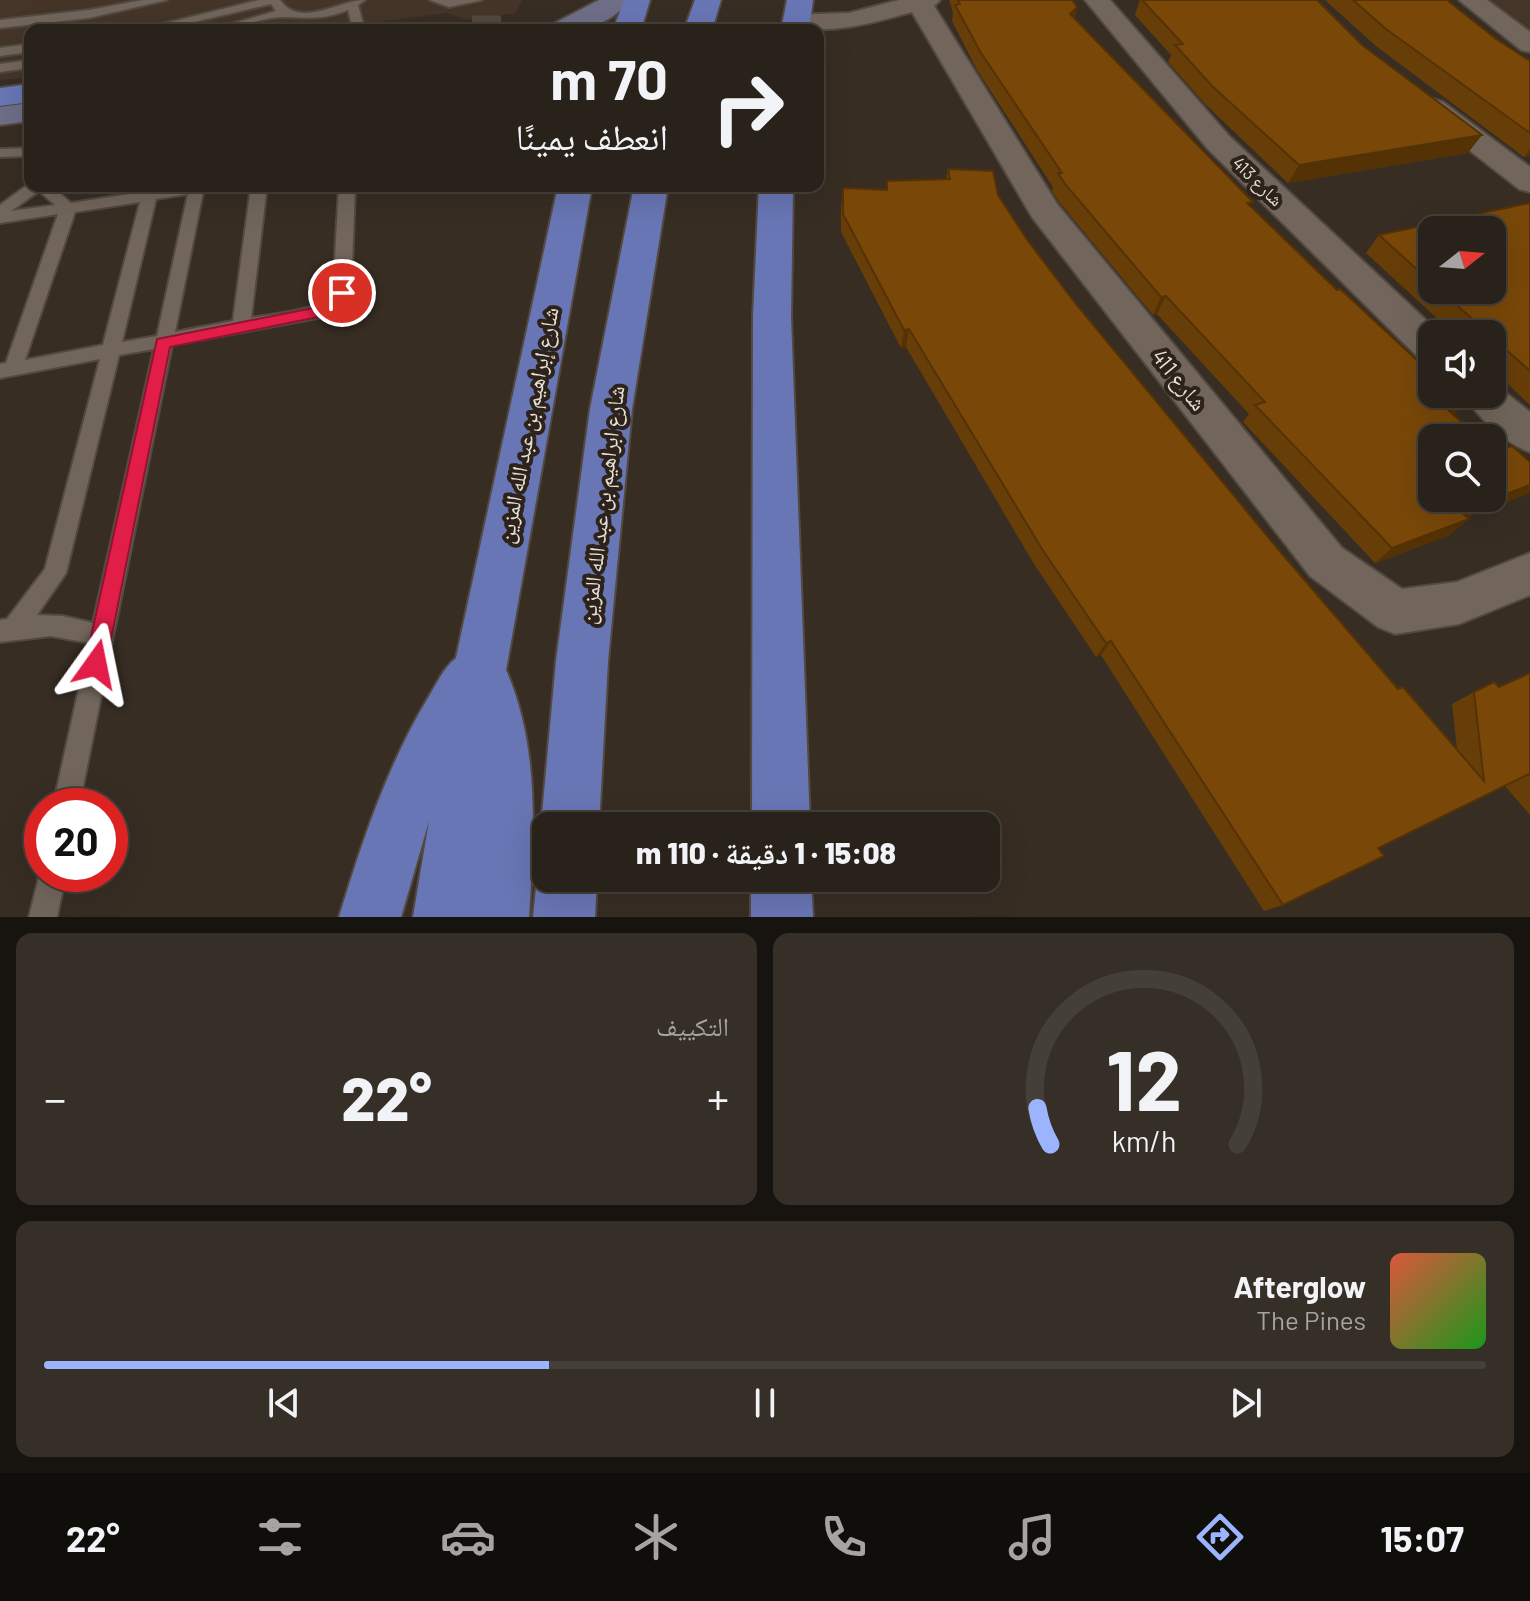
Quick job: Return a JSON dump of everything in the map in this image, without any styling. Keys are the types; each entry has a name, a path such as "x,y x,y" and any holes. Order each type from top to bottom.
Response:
{"main road":[{"path":"629,24 637,0"},
{"path":"700,24 708,0"},
{"path":"0,97 24,94"},
{"name":"شارع إبراهيم بن عبد الله المزين","path":"444,917 481,665 574,192"},
{"name":"شارع ابراهيم بن عبد الله المزين","path":"571,812 582,661 609,425 650,192"},
{"path":"776,192 772,317 781,812"},
{"path":"370,917 390,848 419,768 437,731 481,665"},
{"path":"481,665 493,705 505,792 498,917"},
{"path":"564,917 566,892"},
{"path":"781,892 782,917"}],"street":[{"path":"576,24 616,0"},
{"path":"797,17 850,21 918,0 928,0"},
{"name":"شارع 411","path":"918,0 1044,210 1326,562 1395,612 1459,603 1530,573"},
{"name":"شارع 413","path":"1097,0 1218,142 1418,335"},
{"path":"1471,0 1530,44"},
{"path":"1409,89 1524,172"},
{"path":"0,116 24,113"},
{"path":"1499,408 1530,436"}],"lane":[{"path":"0,24 89,14 161,0"},
{"path":"176,24 274,0 277,7 304,16 314,24"},
{"path":"436,0 449,3 476,0"},
{"path":"304,16 355,2 358,24"},
{"path":"137,5 170,24"},
{"path":"239,24 286,12"},
{"path":"0,52 24,49"},
{"path":"0,68 24,65"},
{"path":"0,153 24,152"},
{"path":"0,215 29,192"},
{"path":"49,192 68,208"},
{"path":"0,215 68,208 146,192"},
{"path":"8,629 55,573 151,192"},
{"path":"70,788 163,343 201,192"},
{"path":"241,327 258,192"},
{"path":"6,370 112,353 323,311 337,303 342,293 347,192"},
{"path":"6,370 68,208"},
{"path":"8,629 48,624 101,636"},
{"path":"43,917 48,892"}],"shaded area":[{"path":"0,0 523,0 515,13 466,20 447,13 363,24 24,24 24,78 0,80"},
{"path":"1470,0 1530,0 1530,44"}],"building":[{"path":"958,0 1072,0 1077,7 1070,14 1253,202 1247,203 1337,290 1340,289 1418,361 1418,408 1450,408 1447,409 1464,424 1418,424 1418,512 1461,512 1469,519 1392,548 1255,405 1265,402 1166,296 1161,297 1065,184 1058,173 1062,173 981,53 955,5 960,4"},
{"path":"1142,0 1317,0 1362,45 1482,135 1299,165 1212,86 1175,45 1183,44"},
{"path":"1353,0 1447,0 1496,39 1530,61 1530,133 1386,29"},
{"path":"948,169 993,171 998,195 1075,303 1277,548 1398,689 1403,687 1484,781 1474,692 1494,682 1499,687 1530,673 1530,776 1378,848 1384,856 1283,905 1111,641 1106,643 1042,549 909,329 904,330 843,214 843,188 887,190 887,181 950,179"},
{"path":"1530,203 1530,371 1506,350 1506,320 1473,320 1456,304 1506,304 1506,216 1469,216"},
{"path":"1418,227 1418,270 1379,235"},
{"path":"1512,446 1530,462 1530,485 1506,494 1506,448"}],"route":[{"path":"96,664 163,343 323,311 337,303 342,293"}]}
